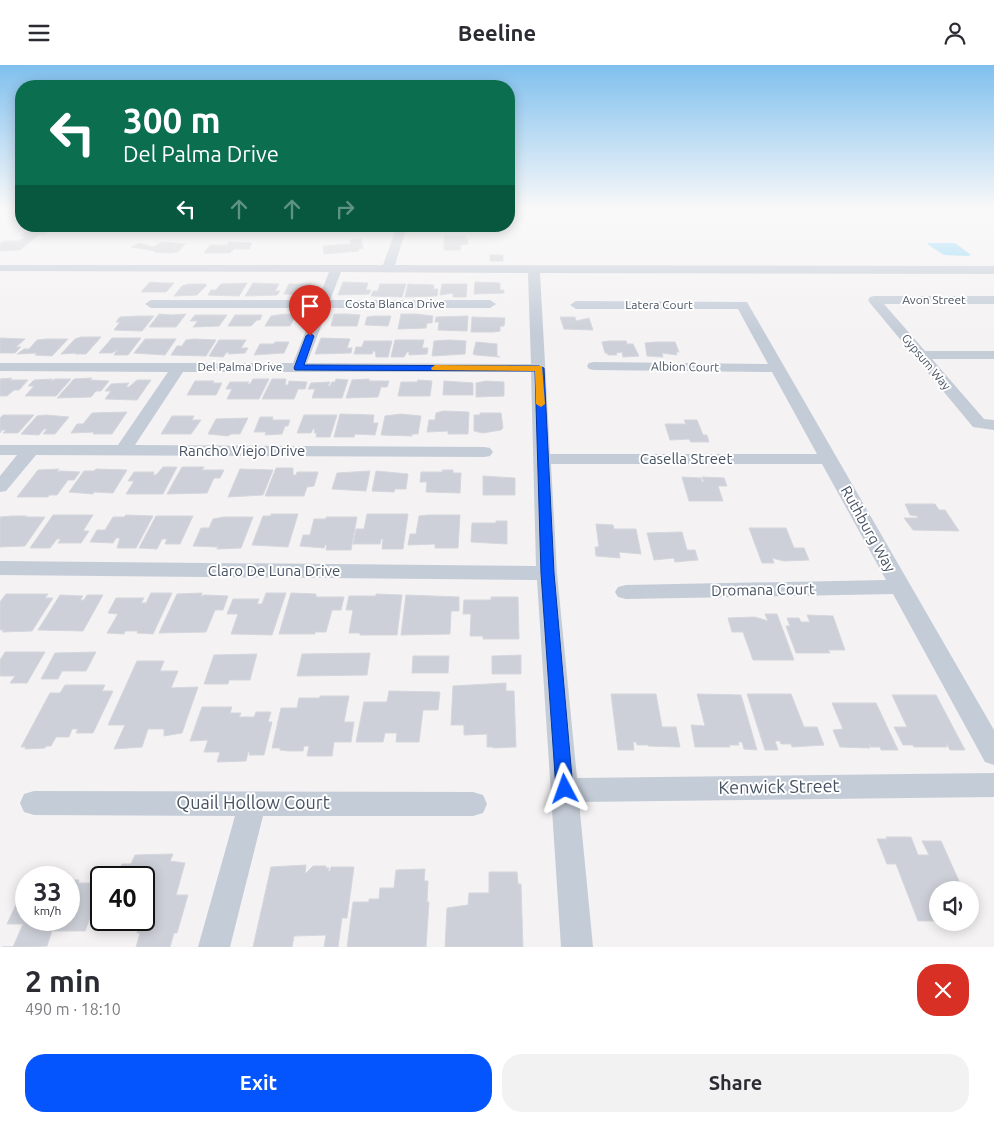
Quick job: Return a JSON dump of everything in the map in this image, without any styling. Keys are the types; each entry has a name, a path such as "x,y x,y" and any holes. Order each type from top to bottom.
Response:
{"street":[{"path":"388,269 394,251"},
{"path":"0,268 994,270"},
{"path":"298,368 336,269"},
{"path":"534,269 547,573 577,947"},
{"name":"Avon Street","path":"874,300 994,300"},
{"name":"Gypsum Way","path":"874,300 920,355 986,425"},
{"name":"Costa Blanca Drive","path":"151,304 490,303"},
{"name":"Latera Court","path":"576,305 742,305"},
{"name":"Ruthburg Way","path":"742,305 994,754"},
{"path":"920,355 994,355"},
{"name":"Albion Court","path":"594,366 777,368"},
{"name":"Del Palma Drive","path":"0,367 539,368"},
{"path":"123,450 179,367"},
{"name":"Rancho Viejo Drive","path":"0,450 484,452"},
{"path":"0,487 31,450"},
{"name":"Casella Street","path":"543,459 828,459"},
{"name":"Claro De Luna Drive","path":"0,568 547,573"},
{"name":"Dromana Court","path":"626,592 900,587"},
{"name":"Kenwick Street","path":"565,789 994,785"},
{"name":"Quail Hollow Court","path":"34,803 473,804"},
{"path":"214,947 252,803"}],"water":[{"path":"938,251 966,251 971,255 968,256 944,255"}],"building":[{"path":"155,251 179,251 170,253"},
{"path":"205,251 232,251 230,253 204,253"},
{"path":"324,251 357,251 324,254"},
{"path":"490,255 503,255 503,261 490,261"},
{"path":"150,282 174,283 166,292 141,292"},
{"path":"343,282 368,283 366,290 371,290 369,294 338,295"},
{"path":"475,282 500,283 500,290 504,290 504,293 474,294"},
{"path":"247,283 239,296 208,295 211,290 216,290 221,284"},
{"path":"253,283 279,284 275,291 280,291 277,295 245,296"},
{"path":"206,284 206,286 197,295 174,296 182,286"},
{"path":"289,284 313,285 307,295 284,294"},
{"path":"380,284 406,284 402,297 371,296 373,291 378,291"},
{"path":"408,284 434,285 433,289 438,289 437,296 405,297"},
{"path":"442,284 467,284 466,297 453,297 453,293 440,295"},
{"path":"159,314 186,314 176,327 149,327"},
{"path":"334,314 360,315 357,326 331,326"},
{"path":"401,314 433,316 432,323 427,323 426,328 398,329"},
{"path":"195,315 227,315 219,326 193,327 198,321 190,321"},
{"path":"235,315 262,315 260,320 257,320 251,326 228,326"},
{"path":"296,315 290,326 265,326 271,316"},
{"path":"154,316 142,331 114,330 120,322 116,322 120,317"},
{"path":"391,316 388,326 365,325 367,317"},
{"path":"468,316 467,331 438,330 439,322 435,322 436,317"},
{"path":"472,317 505,318 504,326 500,326 500,331 471,332"},
{"path":"560,317 575,317 576,321 589,318 593,330 564,329"},
{"path":"81,337 101,337 86,354 61,354 75,339"},
{"path":"0,338 25,339 16,347 21,347 15,353 0,353"},
{"path":"112,338 141,338 128,355 114,355 117,350 112,353 99,353"},
{"path":"321,338 350,339 347,348 352,348 351,353 315,354"},
{"path":"68,339 52,356 35,355 37,353 17,354 24,349 29,349 37,340"},
{"path":"145,339 176,339 165,355 134,353"},
{"path":"186,340 216,340 206,356 171,355 177,346 182,346"},
{"path":"219,340 246,340 241,348 248,348 245,353 228,354 229,352 227,352 223,357 209,356"},
{"path":"395,340 424,340 422,348 428,348 427,354 409,355 409,352 407,352 404,357 391,357"},
{"path":"364,341 392,341 388,357 376,357 375,351 372,354 354,354 356,347 362,347"},
{"path":"434,341 466,341 465,354 432,356"},
{"path":"626,341 627,344 633,344 639,356 623,357 622,352 616,353 617,355 608,355 605,353 602,342"},
{"path":"275,342 289,342 284,353 254,355 260,344 274,344"},
{"path":"476,342 497,344 497,356 500,357 473,354"},
{"path":"675,342 679,352 676,352 677,355 662,353 663,357 647,356 645,343"},
{"path":"12,378 10,380 28,380 19,390 14,390 7,396 0,396 0,379"},
{"path":"92,378 90,380 109,381 101,391 96,391 91,397 57,398 74,379"},
{"path":"52,379 51,381 55,379 71,379 56,396 25,396 34,386 28,386 34,380"},
{"path":"253,379 269,379 259,399 227,399 232,389 226,389 230,382 249,382 247,384 250,384"},
{"path":"272,379 286,379 285,385 288,385 289,381 307,382 305,389 298,389 294,399 262,399"},
{"path":"336,379 348,380 342,398 312,398 315,389 308,389 311,383 330,382 328,386 330,386"},
{"path":"369,379 369,381 389,381 387,387 381,387 378,397 346,398 352,380"},
{"path":"137,380 151,380 137,400 105,399 111,391 105,391 111,384 129,383 126,387 129,387"},
{"path":"418,380 432,381 430,396 398,396 401,382 417,382"},
{"path":"195,381 222,383 216,395 187,395"},
{"path":"444,381 473,383 473,395 443,395"},
{"path":"486,381 504,382 504,396 476,397 476,383"},
{"path":"443,411 469,412 468,434 448,434 448,431 427,432 429,420 435,420 436,413"},
{"path":"127,412 112,434 93,434 94,432 71,433 77,424 83,424 92,413"},
{"path":"480,413 501,413 503,428 483,433 474,431 474,415 480,415"},
{"path":"340,414 374,415 373,423 378,423 375,435 355,434 354,437 334,437"},
{"path":"401,414 421,416 418,434 412,434 412,436 381,435 385,416"},
{"path":"3,415 34,415 18,433 3,433 6,430 2,430 0,433 0,418"},
{"path":"304,415 337,415 330,437 316,437 315,429 311,433 297,433"},
{"path":"37,416 69,417 55,434 43,434 47,429 44,429 39,435 21,434"},
{"path":"172,416 194,416 192,420 201,420 191,434 161,434"},
{"path":"260,417 273,417 272,420 290,420 282,434 265,435 266,432 254,432"},
{"path":"248,418 240,434 228,436 208,434 216,419"},
{"path":"684,420 697,420 703,435 707,435 709,442 691,442 689,439 670,440 665,424 686,424"},
{"path":"163,467 177,467 163,494 126,494 134,481 128,481 134,472 154,472 153,475 156,475"},
{"path":"182,467 204,467 202,470 224,470 220,478 214,478 207,493 167,494"},
{"path":"276,468 293,468 293,475 296,475 297,472 318,472 314,486 307,487 304,496 265,496"},
{"path":"59,469 57,472 80,472 74,480 68,480 57,495 49,495 48,497 17,497 38,470"},
{"path":"96,469 127,470 113,493 69,492 84,471 94,471"},
{"path":"240,469 273,470 263,495 228,497"},
{"path":"442,470 453,470 453,473 461,473 460,493 426,492 427,482 420,482 421,472 443,472"},
{"path":"370,471 366,491 332,489 337,473"},
{"path":"376,471 408,474 406,489 395,489 394,492 372,491"},
{"path":"483,476 515,478 515,495 483,495"},
{"path":"682,477 701,478 702,482 704,482 702,477 724,478 727,486 718,486 723,501 689,501"},
{"path":"905,504 935,504 939,510 945,510 959,531 913,530 904,518 918,518 917,516 910,515"},
{"path":"271,514 298,514 288,547 252,545 263,516 271,516"},
{"path":"367,514 408,514 403,549 382,549 383,539 381,539 380,544 353,544 356,529 364,529"},
{"path":"53,515 93,515 83,531 89,531 81,543 58,543 61,539 57,539 50,548 30,548"},
{"path":"126,515 153,516 136,548 117,548 120,538 116,538 113,543 90,542 97,530 105,530 113,517 124,517"},
{"path":"460,515 458,548 435,548 435,544 408,545 410,534 416,534 419,516"},
{"path":"156,516 193,516 180,544 165,544 167,539 162,539 157,549 139,548"},
{"path":"0,517 45,517 25,546 0,547"},
{"path":"253,517 241,548 217,549 219,545 217,547 193,546 201,528 209,528 213,519"},
{"path":"326,517 357,517 351,550 326,550 327,545 324,548 300,546 303,535 310,535 314,519 326,519"},
{"path":"496,521 507,521 507,544 471,542 472,523 496,523"},
{"path":"596,524 613,525 614,529 636,529 641,554 619,552 620,558 596,556 595,547 599,547"},
{"path":"749,528 786,528 794,548 804,548 809,560 784,561 772,558 774,563 762,563"},
{"path":"682,532 687,550 695,550 698,560 675,562 674,558 654,560 647,533"},
{"path":"151,593 172,593 153,634 137,633 138,631 125,631 124,634 107,633 118,614 108,613 116,598 144,598 141,603 146,603"},
{"path":"202,593 201,597 204,595 228,596 223,610 215,610 206,632 159,633 177,594"},
{"path":"266,593 286,593 272,635 231,634 238,614 227,614 233,599 259,599 257,604 262,604"},
{"path":"291,593 316,594 316,597 344,597 341,610 332,610 326,632 315,632 315,634 279,634"},
{"path":"6,594 48,594 45,598 53,598 32,631 2,632 4,630 0,630 0,602"},
{"path":"376,594 402,595 397,635 360,635 360,633 349,633 353,610 346,610 349,596 376,596"},
{"path":"60,595 83,596 80,600 84,600 87,595 103,595 83,631 38,630"},
{"path":"406,595 459,597 459,611 451,611 450,634 401,635"},
{"path":"491,597 518,597 519,639 483,639 483,636 470,636 471,614 463,614 464,600 491,600"},
{"path":"765,614 777,614 794,660 753,660 743,632 732,632 728,618 755,617 768,621"},
{"path":"807,615 833,616 845,650 828,650 830,653 796,653 786,626 790,626 787,618 799,618 801,622 810,622"},
{"path":"5,652 45,652 27,683 10,683 15,676 0,676 0,660"},
{"path":"96,652 86,671 62,671 58,679 41,679 55,653"},
{"path":"370,653 367,675 297,676 302,654"},
{"path":"257,654 250,680 229,680 228,684 204,684 214,655"},
{"path":"521,655 521,674 492,674 492,656"},
{"path":"413,656 449,656 448,673 412,673"},
{"path":"137,661 164,661 160,671 178,671 171,688 198,687 182,733 164,736 164,729 148,729 142,747 114,749 125,725 108,725"},
{"path":"506,683 506,691 514,691 516,747 487,747 487,734 464,735 464,725 451,725 453,686"},
{"path":"65,685 105,685 102,691 113,691 93,733 76,733 78,729 72,729 69,737 56,737 51,746 25,749 26,747 21,747 50,693 60,693"},
{"path":"389,691 440,692 438,710 423,710 419,742 396,742 397,733 385,733 383,742 356,742 364,702 387,702"},
{"path":"611,694 656,694 662,727 676,727 680,747 637,745 636,742 633,742 634,750 618,750"},
{"path":"697,694 741,695 757,750 744,749 742,742 738,742 739,745 729,745 730,747 695,747 691,725 705,726"},
{"path":"747,694 791,694 804,727 817,727 824,745 792,747 791,744 781,744 780,741 775,741 778,750 765,750"},
{"path":"892,695 936,695 965,750 950,750 946,742 947,747 903,745 894,727 907,727"},
{"path":"320,696 349,696 344,722 354,722 351,742 334,742 332,756 307,756 309,746 304,746 303,751 272,748 281,708 297,708 299,698 320,698"},
{"path":"832,703 876,703 898,750 881,750 880,747 871,747 869,743 870,748 840,747 833,730 843,729"},
{"path":"202,707 232,707 230,713 241,713 239,717 254,717 256,712 271,712 268,722 272,722 264,755 249,755 250,752 248,752 246,761 217,762 220,752 204,752 208,740 190,741"},
{"path":"886,837 911,837 918,855 929,855 922,841 941,841 959,881 929,881 929,921 918,921 896,864 887,864 877,839 887,839"},
{"path":"173,854 170,861 185,863 176,895 188,895 177,933 174,933 170,947 136,947 140,933 137,933 138,931 155,931 155,866 121,866 122,864 131,864 135,855"},
{"path":"306,865 305,874 313,866 326,866 326,868 329,868 328,871 330,871 331,867 354,867 347,918 342,918 338,947 324,947 326,935 294,936 292,947 253,947 271,867"},
{"path":"425,869 424,881 428,881 427,902 429,902 426,947 347,947 353,902 369,902 369,899 379,899 380,888 394,888 396,870"},
{"path":"489,872 517,872 518,884 521,884 523,947 445,947 447,908 468,905 469,893 489,893"},
{"path":"80,883 90,883 90,918 85,931 80,931"},
{"path":"15,907 15,924 7,924"},
{"path":"20,931 52,931 47,946 13,947"}],"slow traffic":[{"path":"435,368 539,368 541,404"}],"route":[{"path":"310,336 298,368 539,368 547,573 565,789"}]}
